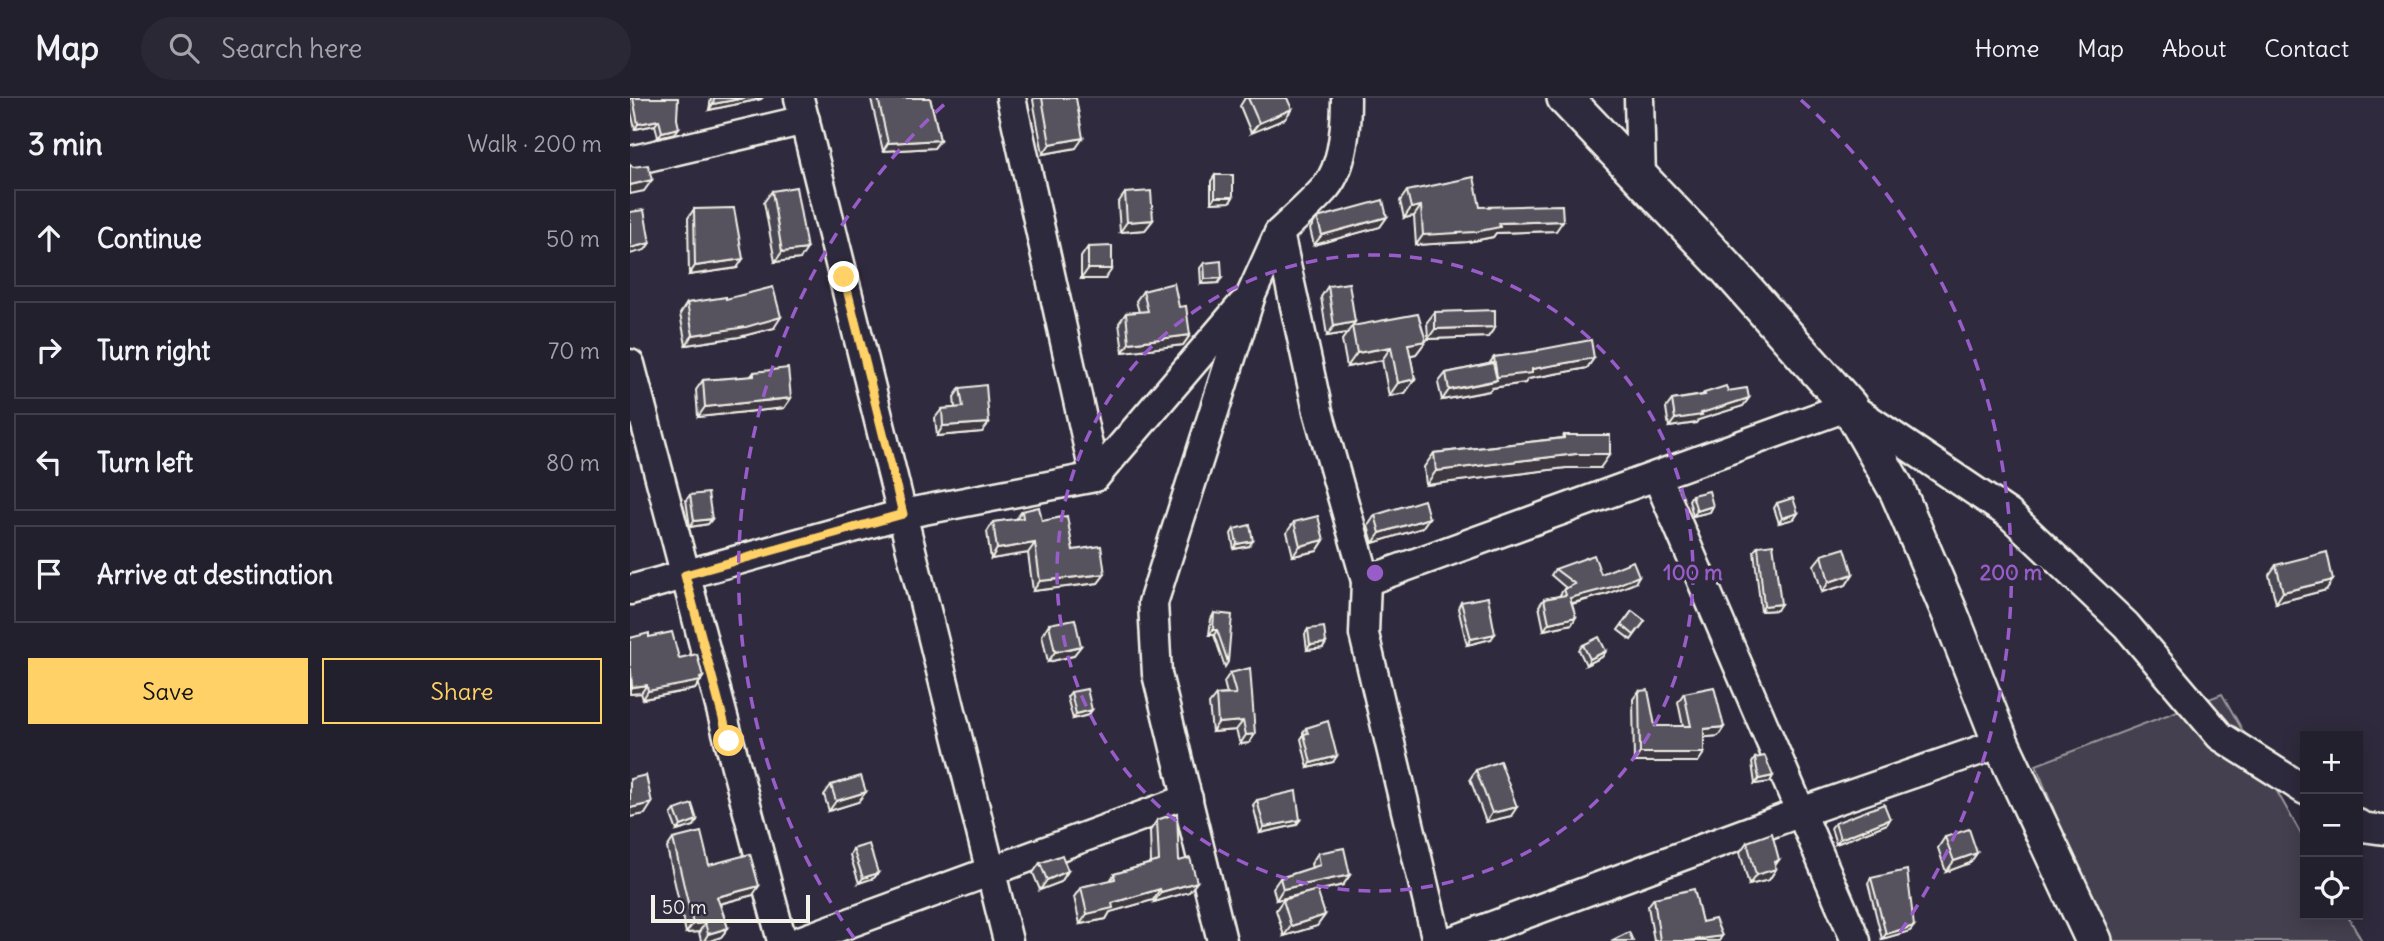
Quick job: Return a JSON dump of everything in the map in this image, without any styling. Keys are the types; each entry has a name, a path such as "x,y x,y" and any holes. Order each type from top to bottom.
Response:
{"main road":[{"path":"1565,98 1725,266 1849,406 1898,492 2001,743 2094,941"}],"street":[{"path":"1011,98 1095,477"},
{"path":"1222,941 1157,674 1153,603 1251,295 1279,233 1328,185 1341,154 1346,123 1346,98"},
{"path":"1641,179 1646,102"},
{"path":"630,161 802,109 1008,941"},
{"path":"1279,233 1318,411 1366,581 1364,634 1437,941"},
{"path":"630,590 903,514 1095,477 1251,295"},
{"path":"630,364 782,941"},
{"path":"1366,581 1849,406 2010,514 2126,625 2220,736 2300,787"},
{"path":"1657,476 1855,941"},
{"path":"1452,941 1801,812 2001,743"},
{"path":"800,941 1188,800"},
{"path":"2363,827 2384,830"}],"shaded area":[{"path":"2222,694 2300,832 2300,920 2350,920 2362,941 2106,941 2036,765"}],"building":[{"path":"633,98 678,98 679,128 662,132 659,120 638,124"},
{"path":"714,98 745,98 713,104"},
{"path":"878,98 930,98 940,140 888,143"},
{"path":"1042,98 1076,98 1083,138 1050,144"},
{"path":"1248,98 1287,98 1292,109 1259,123"},
{"path":"630,164 633,167 648,165 652,180 630,185"},
{"path":"1215,175 1233,175 1233,197 1215,197"},
{"path":"1474,177 1480,207 1562,205 1563,221 1499,223 1500,227 1475,232 1423,235 1421,206 1411,208 1407,191"},
{"path":"796,187 807,249 782,252 772,191"},
{"path":"1151,191 1153,220 1127,222 1125,193"},
{"path":"1383,200 1387,217 1322,235 1317,218"},
{"path":"734,208 743,259 695,266 694,209"},
{"path":"644,210 650,243 630,248 630,212"},
{"path":"1112,246 1112,269 1088,269 1088,247"},
{"path":"1221,261 1222,278 1205,279 1204,263"},
{"path":"1174,283 1179,307 1186,306 1190,335 1129,343 1126,313 1148,311 1143,291"},
{"path":"1349,283 1355,322 1334,326 1328,286"},
{"path":"773,287 781,317 746,327 693,335 687,303 726,299"},
{"path":"1495,310 1495,327 1435,329 1435,312"},
{"path":"1418,314 1426,341 1408,344 1415,379 1398,383 1391,347 1357,353 1352,326"},
{"path":"1591,340 1594,358 1532,369 1532,373 1497,377 1494,357"},
{"path":"1493,363 1497,380 1449,390 1446,373"},
{"path":"788,368 791,398 705,407 703,380 754,376 754,372"},
{"path":"986,385 989,423 943,426 942,409 963,407 960,388"},
{"path":"1726,386 1728,391 1747,388 1749,398 1701,413 1702,415 1675,419 1672,400 1705,395 1704,393"},
{"path":"1564,435 1610,435 1610,454 1576,454 1436,471 1434,453 1564,438"},
{"path":"1709,491 1713,506 1697,511 1692,495"},
{"path":"708,493 712,519 694,521 690,495"},
{"path":"1793,498 1798,513 1782,518 1777,503"},
{"path":"1424,500 1429,518 1380,533 1375,515"},
{"path":"1039,507 1042,521 1067,516 1073,550 1101,546 1105,574 1040,581 1035,543 997,549 993,522 1023,518 1022,511"},
{"path":"1318,516 1324,540 1300,546 1294,522"},
{"path":"1250,525 1253,541 1237,544 1234,529"},
{"path":"1773,544 1781,604 1764,606 1758,546"},
{"path":"1845,548 1853,574 1829,582 1822,555"},
{"path":"2327,552 2333,580 2283,592 2276,565"},
{"path":"1594,555 1601,574 1633,561 1639,576 1612,587 1570,598 1576,617 1549,623 1544,599 1566,595 1564,589 1575,584 1555,569"},
{"path":"1488,597 1495,634 1471,639 1461,602"},
{"path":"1632,611 1645,621 1634,635 1622,625"},
{"path":"1214,613 1232,615 1228,662 1217,630 1213,630"},
{"path":"1075,619 1081,646 1055,652 1049,624"},
{"path":"1324,627 1326,643 1310,645 1308,629"},
{"path":"672,632 679,658 697,654 703,677 700,678 701,681 648,691 647,685 632,687 630,638 649,633 649,637"},
{"path":"1599,637 1606,651 1590,659 1583,645"},
{"path":"1250,668 1255,734 1246,735 1243,721 1218,723 1216,695 1236,694 1230,673"},
{"path":"1714,687 1724,727 1704,729 1704,753 1640,753 1639,691 1648,690 1655,726 1691,726 1684,693"},
{"path":"1087,689 1092,710 1076,714 1071,692"},
{"path":"1328,721 1337,756 1311,763 1304,734 1308,733 1306,728"},
{"path":"1765,756 1773,776 1759,779 1755,758"},
{"path":"1500,761 1517,807 1492,813 1476,770"},
{"path":"646,775 652,803 630,808 630,779"},
{"path":"861,776 866,792 836,801 831,785"},
{"path":"1296,791 1300,820 1264,827 1257,800"},
{"path":"692,804 697,820 681,826 675,810"},
{"path":"1884,804 1890,819 1840,839 1835,823"},
{"path":"1177,813 1179,861 1190,858 1197,882 1161,892 1160,889 1112,903 1113,908 1087,914 1081,887 1115,879 1114,874 1159,861 1157,820"},
{"path":"1969,829 1977,853 1954,861 1945,837"},
{"path":"701,832 709,865 750,854 759,886 717,897 728,928 708,934 705,923 693,924 673,839"},
{"path":"1772,833 1779,860 1774,862 1776,869 1756,875 1747,842"},
{"path":"869,844 878,873 863,878 853,849"},
{"path":"1344,848 1350,875 1283,889 1280,878 1320,865 1318,853"},
{"path":"1062,855 1068,871 1047,880 1040,863"},
{"path":"1907,870 1914,926 1886,934 1871,878"},
{"path":"1694,889 1702,922 1715,919 1722,936 1687,941 1660,941 1654,898"},
{"path":"1317,890 1325,915 1291,926 1283,900"},
{"path":"1629,932 1633,941 1611,941"}],"route":[{"path":"729,741 685,575 903,514 844,277"}]}
